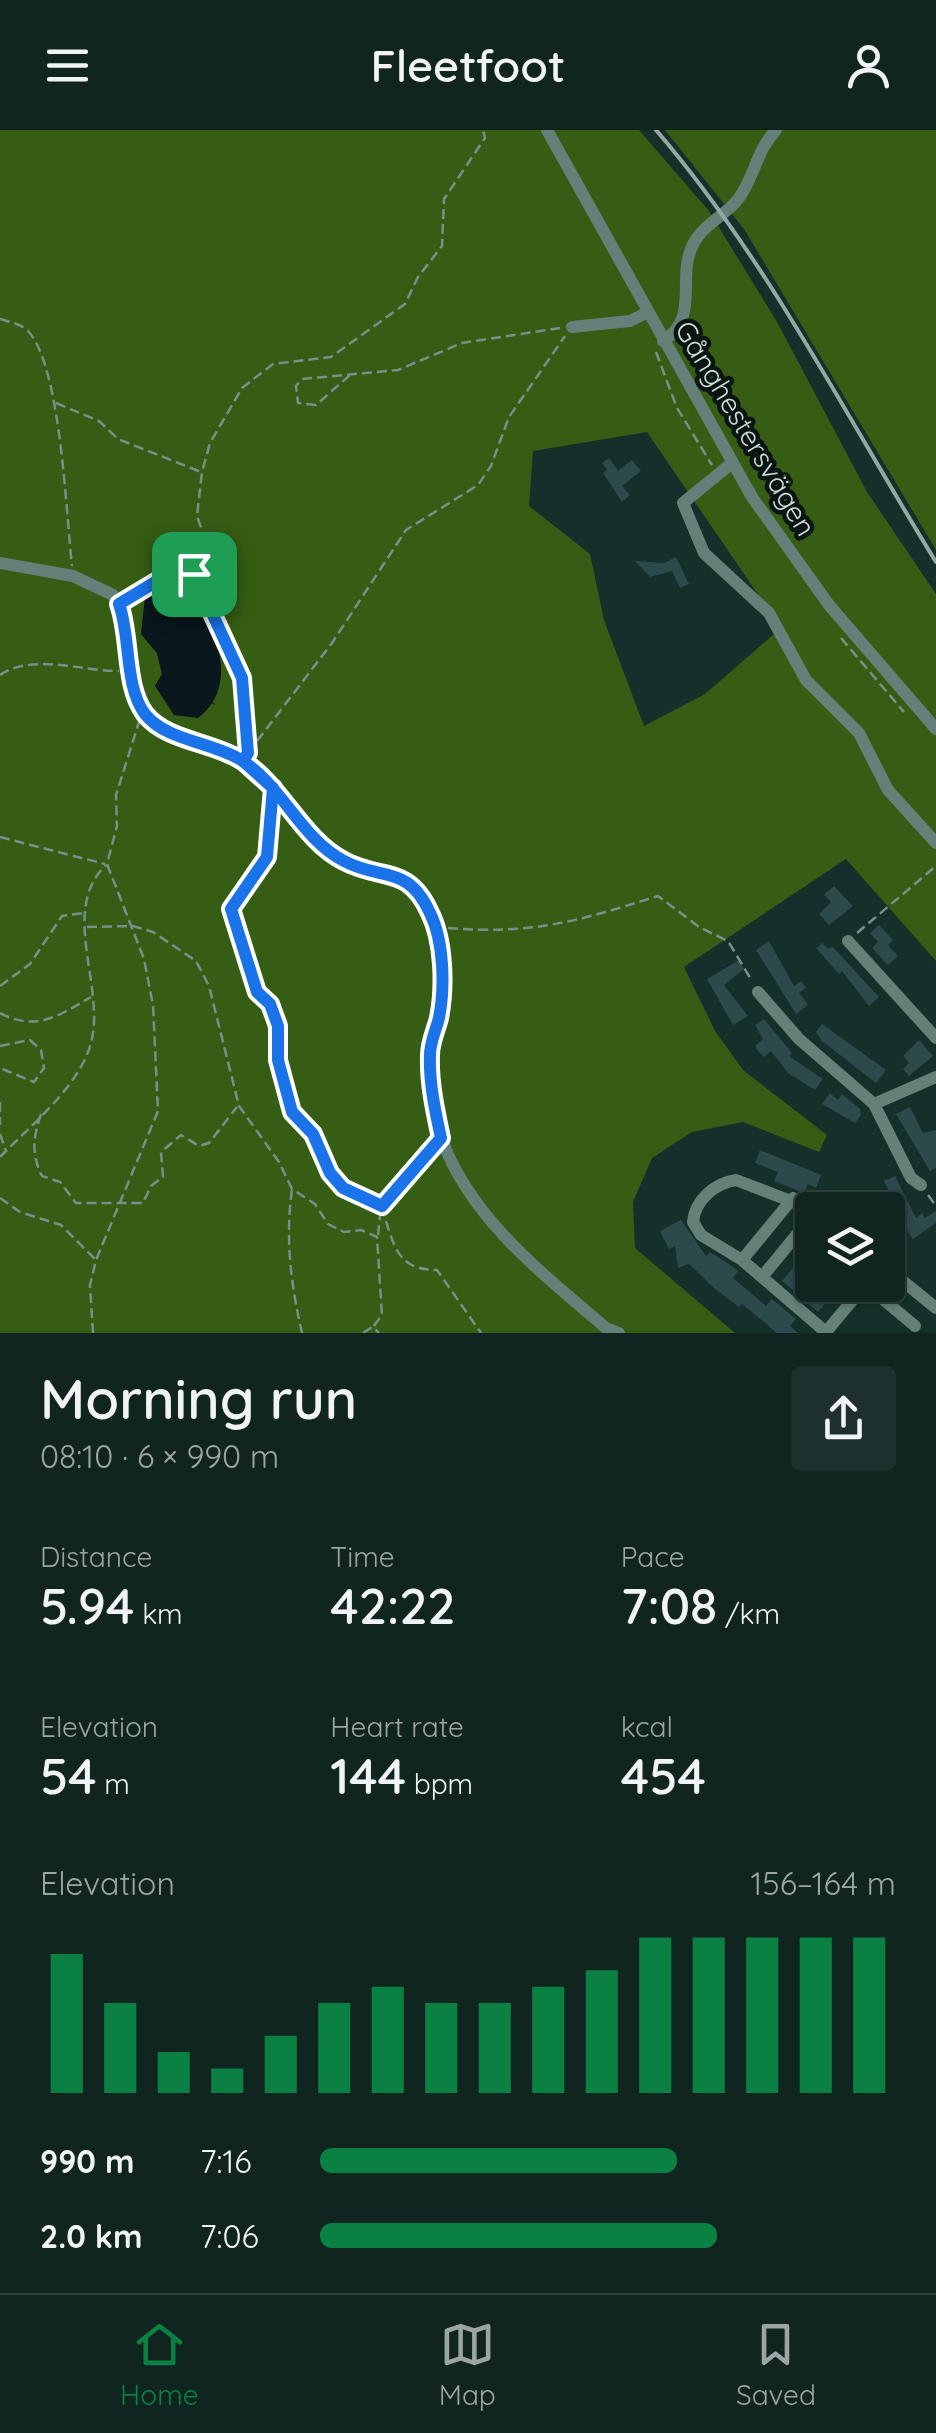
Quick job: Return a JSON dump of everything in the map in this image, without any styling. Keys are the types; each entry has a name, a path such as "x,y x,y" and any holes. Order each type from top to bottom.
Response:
{"street":[{"name":"Gånghestersvägen","path":"547,130 732,463 829,605 936,729"},
{"path":"663,341 678,330 688,303 688,262 695,242 737,201 760,149 776,130"},
{"path":"572,326 630,321 648,312"},
{"path":"732,463 683,503 694,536 714,563 770,613 806,680 859,732 888,790 936,843"},
{"path":"0,563 73,576 100,586 119,604 136,697 146,714 158,725 245,757 334,854 346,862 399,876 417,889 437,928 439,1015 430,1050 430,1078 441,1138 455,1169 521,1255 606,1328 619,1333"},
{"path":"848,941 936,1038"},
{"path":"758,992 799,1039 874,1104 911,1178 920,1185"},
{"path":"874,1104 936,1077"},
{"path":"742,1260 793,1198 736,1180 720,1185 701,1200 693,1215 696,1229 742,1260 827,1333 856,1302"},
{"path":"762,1277 795,1236"},
{"path":"883,1302 912,1330 934,1307 905,1282"}],"path":[{"path":"194,574 208,547 197,516 202,472 210,443 242,388 256,373 273,364 331,357 405,304 418,277 442,246 444,199 485,138 484,130"},
{"path":"0,319 26,327 42,349 54,402 73,576"},
{"path":"350,376 316,405 298,403 296,386 302,379 398,370 462,343 572,326"},
{"path":"245,757 332,644 406,530 478,485 491,466 509,417 572,326"},
{"path":"54,402 99,421 118,439 152,448 202,472"},
{"path":"194,574 242,678 245,757"},
{"path":"119,604 167,575 194,574"},
{"path":"0,676 15,665 46,662 74,670 132,671"},
{"path":"93,1333 90,1286 96,1260 158,1111 154,1005 133,926 106,864 127,751 146,714"},
{"path":"273,788 267,857 231,909 257,992 270,1004 278,1026 278,1060 292,1112 313,1134 330,1173 343,1188 382,1206 402,1260 416,1270 437,1270 480,1333"},
{"path":"0,838 106,864"},
{"path":"0,1157 63,1091 91,1044 92,996 86,961 85,913 89,881 106,864"},
{"path":"848,941 936,866"},
{"path":"437,928 494,933 538,930 658,896 699,927 728,941 758,992"},
{"path":"0,986 30,964 62,916 85,913"},
{"path":"88,927 133,926 153,932 196,961 209,986 238,1106 280,1162 292,1188 315,1204 328,1224 344,1232 361,1230 377,1237"},
{"path":"0,1014 25,1024 44,1022 92,996"},
{"path":"0,1046 30,1040 40,1050 44,1068 34,1082 0,1068"},
{"path":"0,1102 0,1125"},
{"path":"41,1114 34,1137 34,1160 42,1176 60,1182 76,1203 118,1206 143,1203 151,1186 163,1178 161,1152 168,1142 182,1135 198,1146 209,1143 238,1106"},
{"path":"0,1134 6,1151"},
{"path":"363,1333 382,1315 377,1237 382,1206 441,1138"},
{"path":"920,1185 936,1206"},
{"path":"292,1188 287,1222 290,1271 302,1333"},
{"path":"0,1198 20,1212 61,1225 96,1260"},
{"path":"374,1326 378,1333"}],"green space":[{"path":"0,130 639,130 709,211 777,322 867,492 936,594 936,961 846,859 684,967 715,1031 743,1070 827,1135 819,1152 743,1122 692,1132 652,1158 633,1202 635,1248 735,1333 0,1333","holes":["647,432 781,628 705,694 644,726 604,620 590,554 529,506 533,451","141,634 216,705 155,686 162,674 157,653"]},
{"path":"665,130 936,130 936,550 744,229"}],"shaded area":[{"path":"175,582 202,612 218,649 219,687 212,704 198,718 174,715 155,686 162,674 157,653 141,634 145,596 161,584"}],"building":[{"path":"609,458 618,471 632,460 641,471 622,486 630,495 622,502 603,473 607,470 602,463"},
{"path":"676,557 689,584 680,588 672,571 650,577 635,561 664,563"},
{"path":"834,886 853,906 829,925 819,914 831,902 824,895"},
{"path":"879,925 893,940 888,945 898,956 888,965 872,948 878,942 870,933"},
{"path":"769,941 794,986 801,981 806,988 799,993 808,1005 796,1014 756,950"},
{"path":"822,943 828,949 832,946 879,997 869,1006 842,971 839,974 816,948"},
{"path":"739,960 744,969 724,985 748,1016 733,1025 707,979"},
{"path":"764,1019 792,1053 789,1056 823,1079 815,1090 788,1073 771,1051 764,1057 758,1051 755,1046 763,1039 755,1025"},
{"path":"822,1024 886,1070 876,1083 822,1041 816,1032"},
{"path":"919,1040 933,1056 909,1076 903,1069 909,1063 903,1056"},
{"path":"830,1093 838,1100 842,1094 860,1109 855,1123 822,1104"},
{"path":"910,1107 923,1133 936,1130 936,1168 930,1171 896,1114"},
{"path":"760,1150 821,1175 816,1188 808,1184 802,1192 774,1181 778,1172 755,1163"},
{"path":"895,1176 903,1192 890,1192 884,1181"},
{"path":"905,1196 916,1218 936,1211 936,1223 913,1239 905,1228"},
{"path":"681,1220 706,1256 710,1252 732,1266 738,1271 733,1278 766,1306 772,1299 796,1319 790,1326 798,1333 777,1333 742,1304 739,1307 715,1289 689,1264 678,1268 675,1246 669,1249 660,1231"},
{"path":"795,1265 793,1290 782,1281"},
{"path":"806,1302 827,1302 818,1312"}],"railway":[{"path":"656,130 697,180 770,286 936,562"}],"route":[{"path":"194,574 167,575 119,604 127,625 136,697 146,714 158,725 243,761 273,788 322,846 346,862 399,876 417,889 437,928 439,1015 430,1050 430,1078 441,1138 382,1206 343,1188 330,1173 313,1134 292,1112 278,1060 278,1026 270,1004 257,992 245,943 231,909 267,857 273,788 243,761 248,753 242,678 194,574"}]}
